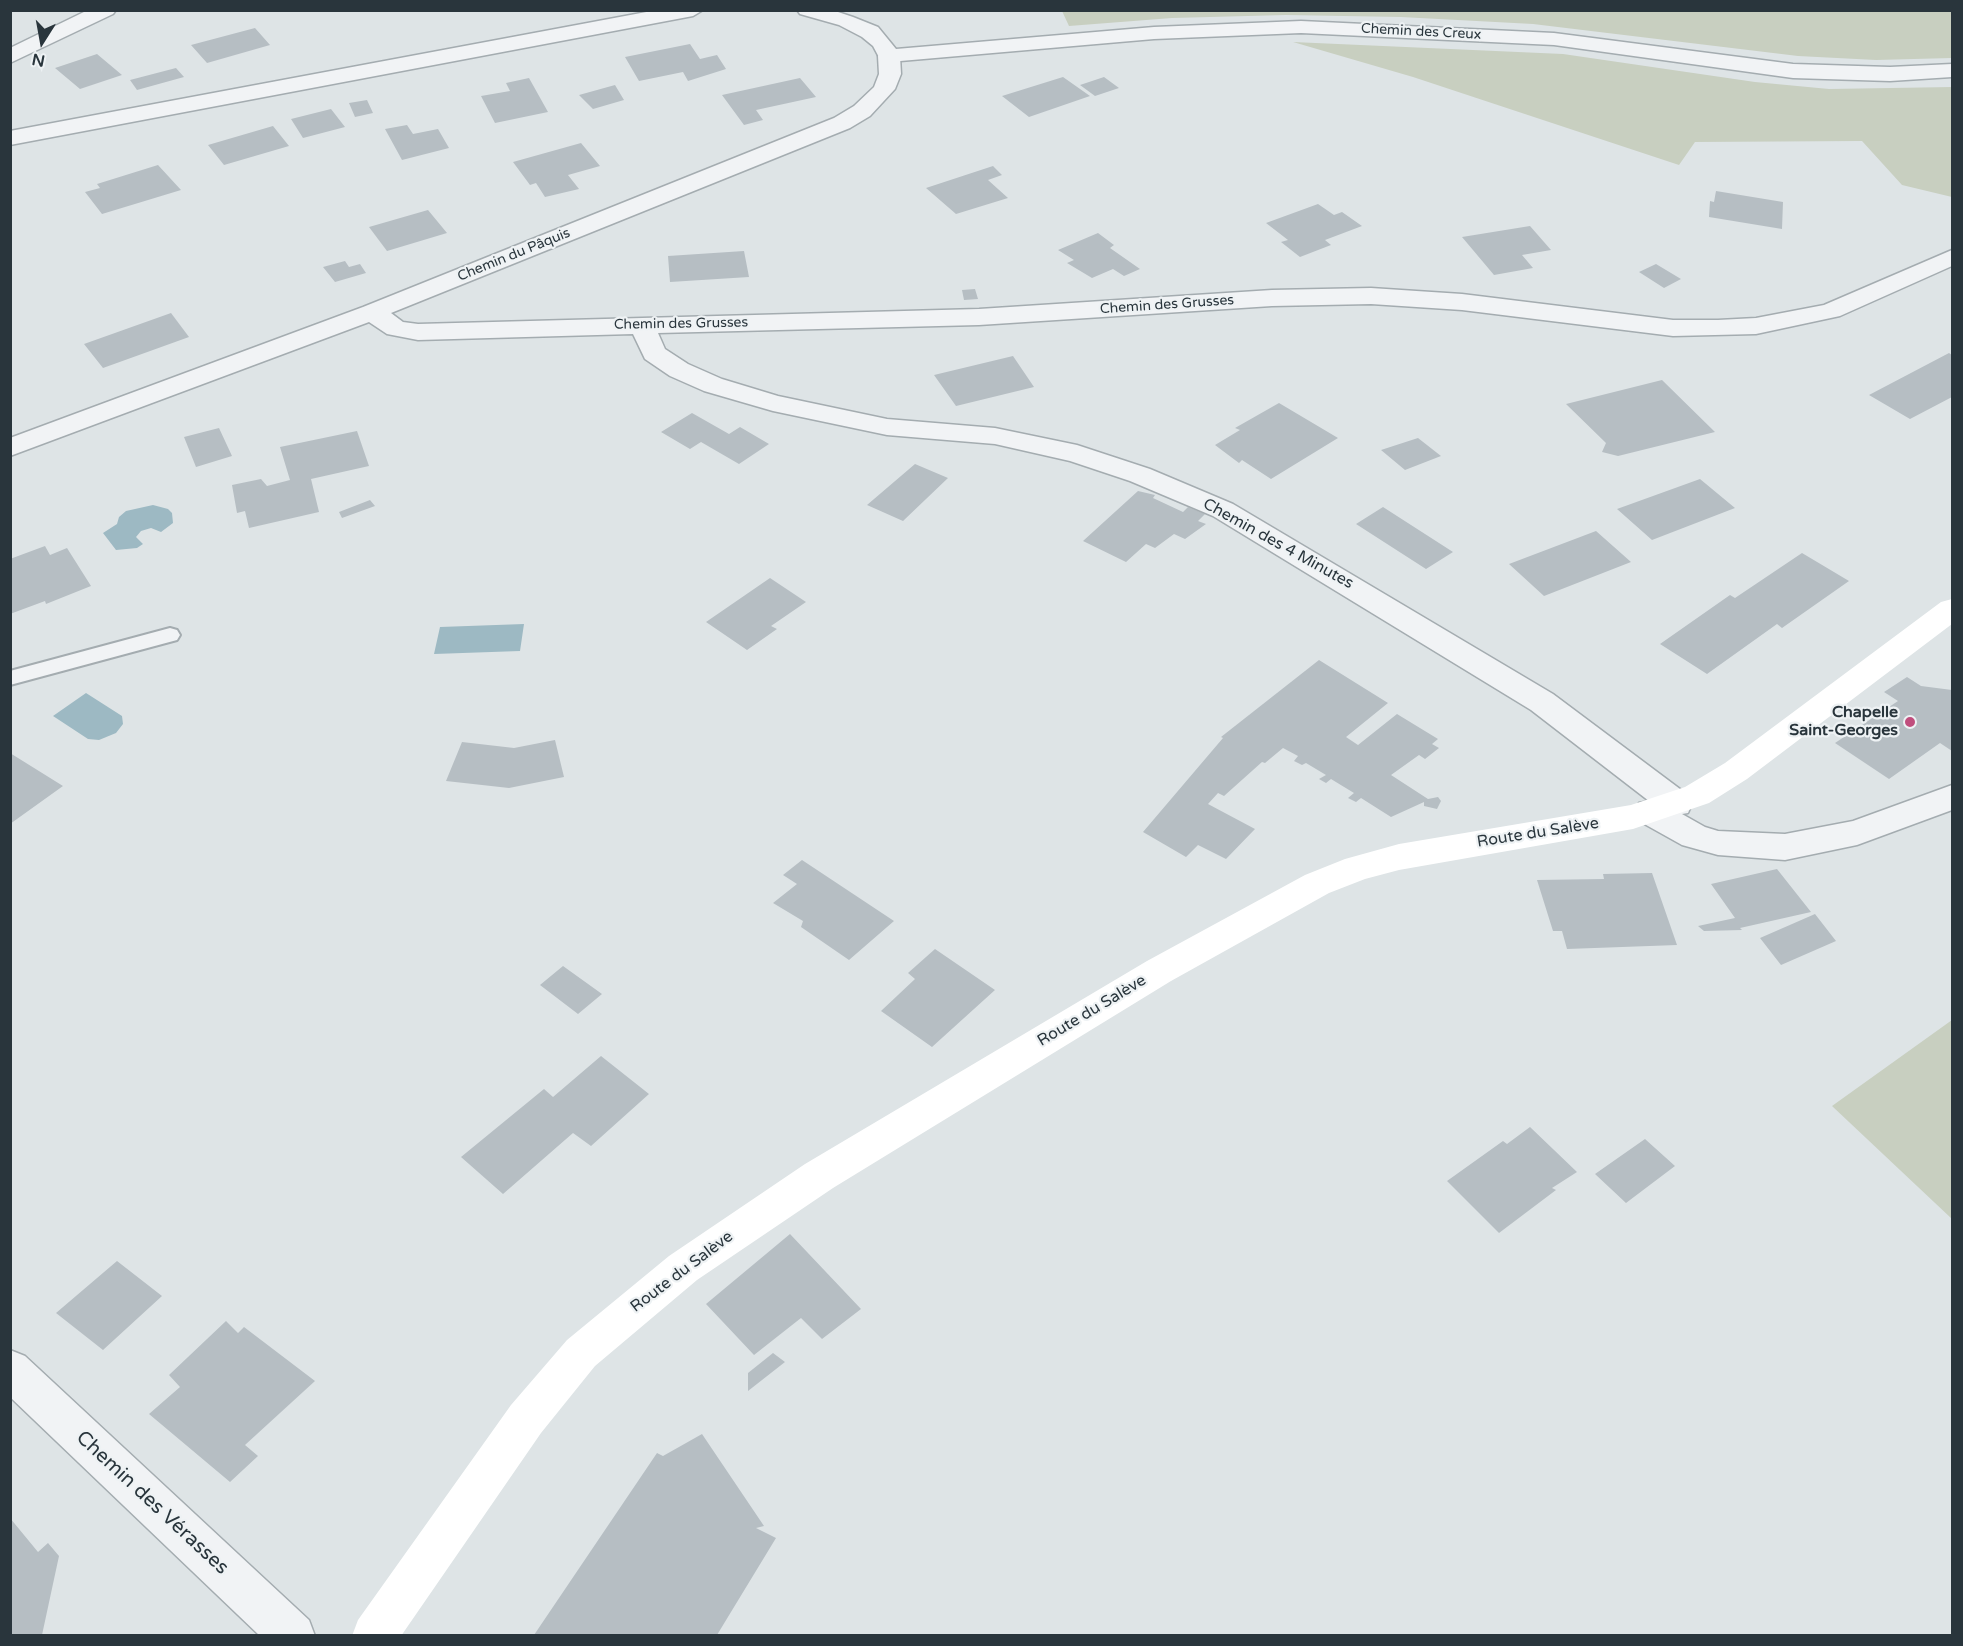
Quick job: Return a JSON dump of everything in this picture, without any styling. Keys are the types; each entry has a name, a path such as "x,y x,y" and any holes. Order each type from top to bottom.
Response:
{"main road":[{"name":"Route du Salève","path":"374,1635 526,1419 582,1353 683,1268 819,1176 1159,971 1317,884 1357,868 1399,857 1579,827 1663,808 1697,795 1736,771 1953,609"}],"street":[{"path":"10,57 106,10"},
{"path":"10,138 693,10"},
{"path":"807,10 846,21 870,32 882,43 889,56"},
{"name":"Chemin des Creux","path":"889,56 1154,33 1301,27 1425,31 1554,39 1792,71 1879,74 1953,71"},
{"name":"Chemin du Pâquis","path":"10,448 372,312 842,123 869,105 884,89 890,74 889,56"},
{"name":"Chemin des Grusses","path":"372,312 396,329 418,332 641,324 979,317 1272,298 1353,296 1462,302 1673,328 1731,327 1798,320 1831,312 1953,257"},
{"name":"Chemin des 4 Minutes","path":"641,324 654,353 679,370 714,385 773,403 886,427 995,436 1077,454 1140,475 1223,510 1542,702 1663,808 1686,833 1718,843 1754,847 1785,847 1857,833 1953,797"},
{"name":"Chemin des Vérasses","path":"10,1370 293,1635"}],"lane":[{"path":"10,678 170,635"}],"green space":[{"path":"1062,11 1952,11 1952,58 1876,60 1798,56 1533,24 1401,17 1286,15 1172,18 1069,26"},
{"path":"1293,42 1563,54 1755,82 1829,89 1952,87 1952,197 1902,185 1862,141 1695,142 1679,165 1413,77"},
{"path":"1952,1020 1952,1219 1832,1106"}],"water":[{"path":"153,505 168,509 172,513 173,523 161,532 151,528 141,531 136,537 143,544 137,548 116,550 103,533 117,524 119,517 126,511"},
{"path":"524,624 520,651 434,654 440,627"},
{"path":"86,693 122,716 123,724 116,733 99,740 88,739 53,716"}],"building":[{"path":"255,28 270,45 207,63 191,45"},
{"path":"690,44 700,59 717,55 726,69 688,81 683,72 639,81 625,57"},
{"path":"97,54 122,75 80,89 55,68"},
{"path":"176,68 184,77 137,90 130,80"},
{"path":"1063,77 1090,96 1029,117 1002,96"},
{"path":"1104,77 1119,88 1095,96 1080,85"},
{"path":"529,78 548,112 495,123 481,96 510,91 506,83"},
{"path":"800,78 816,97 756,110 763,120 744,125 722,95"},
{"path":"615,85 624,100 593,109 579,95"},
{"path":"367,100 373,113 355,117 349,103"},
{"path":"331,109 345,127 303,138 291,119"},
{"path":"407,125 413,134 438,129 449,148 402,160 385,129"},
{"path":"273,126 289,146 224,165 208,145"},
{"path":"581,143 600,166 568,175 579,189 545,197 536,183 530,185 513,162"},
{"path":"158,165 181,190 102,214 85,192 100,188 97,184"},
{"path":"993,166 1002,175 988,180 1008,198 956,214 926,188"},
{"path":"1716,191 1783,202 1782,229 1709,217 1710,201 1714,202"},
{"path":"1318,204 1334,215 1342,212 1362,226 1325,240 1331,245 1300,257 1281,242 1288,240 1266,223"},
{"path":"428,210 447,233 387,251 369,227"},
{"path":"1530,226 1551,250 1522,255 1533,268 1494,275 1462,237"},
{"path":"1098,233 1114,245 1110,248 1140,269 1124,276 1113,269 1092,278 1067,263 1074,260 1058,250"},
{"path":"744,251 749,277 670,282 668,256"},
{"path":"345,261 349,267 360,264 366,273 335,282 323,267"},
{"path":"1656,264 1681,279 1664,288 1639,272"},
{"path":"975,289 978,299 964,300 962,290"},
{"path":"171,313 189,337 103,368 84,344"},
{"path":"1949,353 1952,355 1952,397 1910,419 1869,395"},
{"path":"1013,356 1034,387 956,406 934,375"},
{"path":"1662,380 1715,432 1618,456 1602,452 1606,443 1566,404"},
{"path":"1279,403 1338,438 1271,479 1242,460 1239,463 1215,445 1240,430 1235,428"},
{"path":"692,413 729,434 740,427 769,444 739,464 701,442 690,449 661,432"},
{"path":"219,428 232,456 196,467 184,437"},
{"path":"357,431 369,466 311,479 319,512 249,528 245,511 237,513 232,485 261,479 267,486 290,480 280,447"},
{"path":"1418,438 1441,456 1405,470 1381,450"},
{"path":"915,464 948,478 903,521 867,505"},
{"path":"1700,479 1735,508 1652,540 1617,509"},
{"path":"1138,491 1155,495 1153,498 1183,512 1188,507 1205,514 1198,521 1206,524 1185,539 1174,534 1155,548 1146,544 1126,562 1083,541"},
{"path":"370,500 375,506 342,518 339,512"},
{"path":"1383,507 1453,552 1426,569 1356,524"},
{"path":"1596,531 1631,562 1544,596 1509,564"},
{"path":"45,546 50,555 67,548 91,586 46,604 45,601 10,614 10,559"},
{"path":"1802,553 1849,581 1782,628 1777,624 1707,674 1660,644 1730,595 1735,598"},
{"path":"770,578 806,602 771,626 777,629 747,650 706,622"},
{"path":"1319,660 1388,703 1346,737 1358,745 1397,714 1438,739 1432,744 1439,748 1425,759 1419,755 1391,775 1428,799 1438,797 1441,801 1437,809 1424,806 1424,802 1391,817 1361,798 1356,802 1348,798 1354,793 1331,779 1326,783 1319,779 1326,775 1306,763 1302,765 1294,761 1298,756 1283,748 1265,763 1262,762 1224,796 1218,793 1208,804 1255,829 1226,859 1198,845 1186,857 1143,832 1223,738 1221,737"},
{"name":"Chapelle Saint-Georges","path":"1907,677 1921,686 1952,690 1952,751 1940,743 1889,779 1835,743 1898,701 1884,692"},
{"path":"555,740 564,777 509,788 446,781 462,742 514,748"},
{"path":"10,753 63,786 10,824"},
{"path":"802,860 894,921 849,960 801,927 803,921 773,903 797,884 783,875"},
{"path":"1777,869 1811,912 1740,928 1742,930 1704,931 1698,926 1735,918 1711,884"},
{"path":"1652,873 1677,945 1567,949 1562,931 1553,931 1537,880 1604,879 1603,874"},
{"path":"1815,914 1836,941 1781,965 1760,938"},
{"path":"935,949 995,990 932,1047 881,1011 915,979 908,973"},
{"path":"563,966 602,994 578,1014 540,985"},
{"path":"601,1056 649,1094 591,1146 573,1133 503,1194 461,1157 544,1089 553,1097"},
{"path":"1530,1127 1577,1172 1552,1188 1556,1190 1499,1233 1447,1181 1503,1141 1507,1144"},
{"path":"1645,1139 1675,1166 1626,1203 1595,1174"},
{"path":"790,1234 861,1309 822,1339 801,1318 754,1355 706,1304"},
{"path":"117,1261 162,1296 103,1350 56,1313"},
{"path":"226,1321 238,1333 244,1327 315,1381 245,1445 258,1456 230,1482 149,1414 180,1387 169,1375"},
{"path":"773,1353 785,1362 748,1391 748,1373"},
{"path":"702,1434 764,1526 756,1528 776,1538 717,1635 534,1635 657,1453 663,1456"},
{"path":"10,1518 38,1552 48,1543 59,1556 42,1635 10,1635"}],"place":[{"name":"Chapelle Saint-Georges","path":"1910,722"}]}
